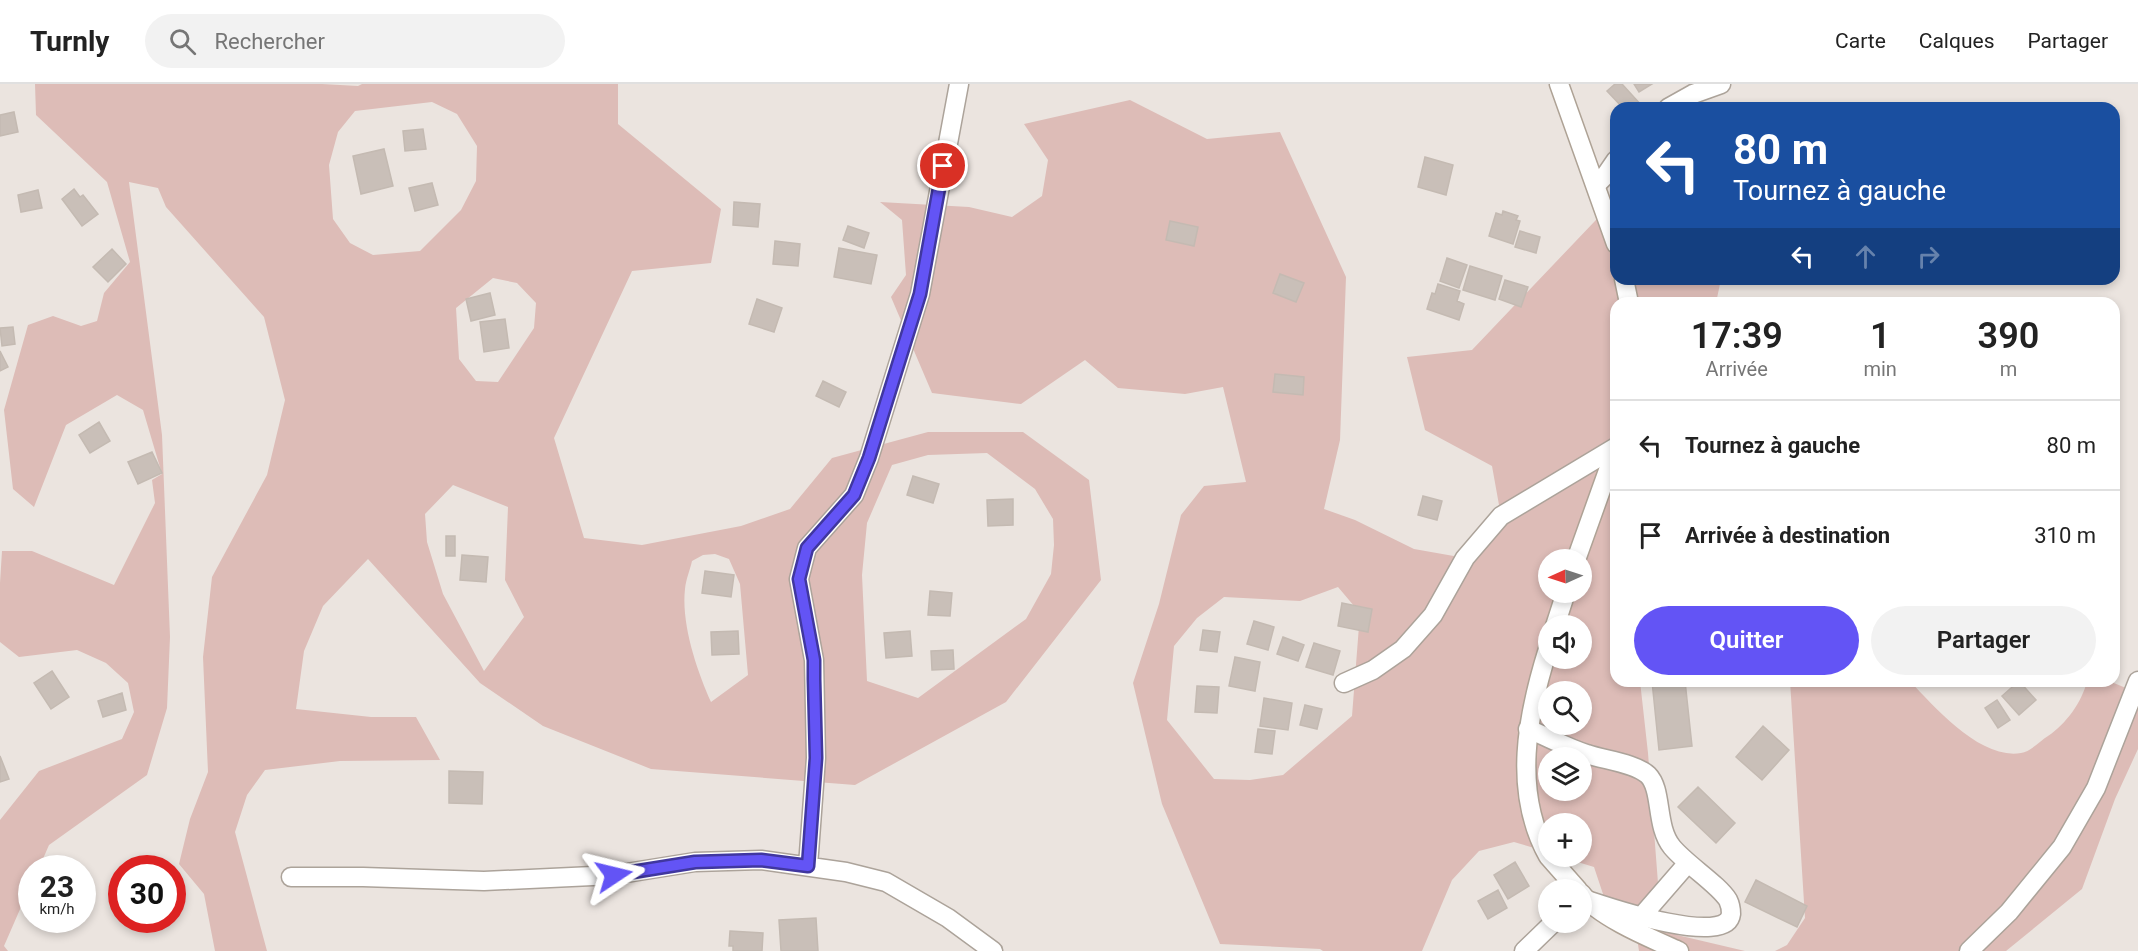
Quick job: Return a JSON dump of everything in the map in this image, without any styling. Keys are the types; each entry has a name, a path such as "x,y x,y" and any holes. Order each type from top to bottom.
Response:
{"street":[{"path":"808,866 816,758 814,660 799,579 807,548 854,495 869,458 920,294 958,84"},
{"path":"1558,84 1610,226"},
{"path":"1679,102 1721,84"},
{"path":"1596,185 1610,169"},
{"path":"1344,683 1373,670 1403,649 1433,615 1465,558 1501,516 1610,452"},
{"path":"1580,549 1610,465"},
{"path":"1538,834 1528,800 1525,768 1528,729 1542,669"},
{"path":"1969,951 2009,912 2062,847 2096,788 2138,681"},
{"path":"1528,729 1585,754 1635,768 1648,775 1655,788 1661,824 1670,845 1687,864 1729,901 1730,920 1724,925 1711,927 1681,925 1641,917 1592,898"},
{"path":"291,877 484,881 614,875 695,862 761,860 846,872 886,882 948,918 993,951"},
{"path":"1641,917 1687,864"},
{"path":"1558,867 1568,879"},
{"path":"1592,901 1646,936 1679,951"},
{"path":"1524,951 1543,933"}],"shaded area":[{"path":"35,84 358,86 362,84 618,84 618,124 721,209 711,263 632,271 554,438 584,538 642,545 741,526 790,509 832,458 928,432 1023,432 1089,480 1101,580 1006,702 855,785 651,769 543,726 480,683 368,559 323,606 304,651 296,709 371,717 416,717 440,760 340,761 265,770 247,795 235,832 267,951 215,951 204,894 186,872 186,855 181,855 190,819 208,772 203,657 212,577 267,475 285,400 264,317 166,207 158,188 129,182 162,435 170,637 167,708 147,775 49,845 45,855 18,855 18,914 4,946 8,951 0,951 0,820 39,771 122,739 134,712 128,683 106,663 77,650 19,657 0,642 2,551 32,551 114,585 155,503 152,480 162,474 143,410 117,395 66,425 34,507 13,489 4,410 28,325 53,316 81,326 97,321 104,293 130,262 107,182 36,115","holes":["432,102 457,114 477,146 476,181 461,210 420,251 373,255 350,243 333,219 329,165 338,132 355,111","493,278 517,283 536,303 534,328 498,382 476,381 459,359 456,308","987,453 1035,489 1053,519 1054,545 1051,574 1026,619 918,698 867,681 862,575 867,523 892,465 928,455","453,485 508,507 505,580 524,617 484,671 443,594 427,542 425,514","715,554 729,559 740,584 748,675 711,702 696,662 688,632 684,603 686,582 692,561 703,555"]},
{"path":"1130,100 1207,139 1280,132 1346,277 1340,440 1324,509 1355,520 1414,549 1465,558 1501,516 1492,466 1425,430 1407,357 1472,350 1610,205 1610,285 1720,285 1717,297 1610,297 1610,687 1641,687 1661,922 1677,935 1745,951 1639,951 1635,925 1605,900 1592,866 1592,813 1538,813 1538,849 1514,842 1479,851 1452,880 1422,951 1323,951 1220,944 1162,804 1133,683 1159,604 1181,515 1204,486 1246,482 1223,387 1185,394 1118,388 1085,360 1021,404 932,393 891,297 906,275 902,220 880,202 969,207 1012,217 1042,196 1048,160 1024,124","holes":["1338,587 1360,613 1352,716 1283,775 1250,780 1214,779 1167,720 1174,646 1197,618 1224,597 1300,601"]},
{"path":"2120,686 2138,693 2138,749 2115,799 2082,889 2006,951 1775,951 1787,945 1805,918 1790,687 1916,687 1960,730 1990,748 2006,753 2024,752 2055,731 2067,719 2086,687"}],"building":[{"path":"1615,84 1622,84 1638,102 1617,102 1607,91"},
{"path":"1634,84 1652,84 1639,92"},
{"path":"14,112 18,132 0,136 0,115"},
{"path":"423,129 426,149 405,151 403,131"},
{"path":"384,149 393,186 361,194 353,156"},
{"path":"1425,157 1453,165 1446,195 1418,187"},
{"path":"432,183 438,205 415,211 409,188"},
{"path":"74,189 80,197 83,195 98,214 82,226 62,199"},
{"path":"38,190 42,208 21,212 18,195"},
{"path":"734,202 760,204 758,227 733,225"},
{"path":"1503,211 1518,216 1516,220 1520,221 1513,244 1489,236 1496,213 1502,215"},
{"path":"1170,221 1198,227 1194,246 1166,240"},
{"path":"848,226 869,233 864,248 843,240"},
{"path":"1520,231 1540,237 1536,253 1515,247"},
{"path":"775,241 800,244 798,266 773,264"},
{"path":"839,248 877,255 871,284 834,277"},
{"path":"112,249 126,264 108,282 93,267"},
{"path":"1447,258 1467,265 1459,288 1440,281"},
{"path":"1470,266 1502,276 1495,300 1463,290"},
{"path":"1280,274 1304,283 1296,302 1273,293"},
{"path":"1505,280 1528,287 1521,307 1499,299"},
{"path":"1438,284 1460,291 1457,301 1464,304 1459,320 1427,309 1432,293 1435,294"},
{"path":"490,293 495,315 471,321 466,299"},
{"path":"757,299 782,308 774,332 749,324"},
{"path":"505,319 509,348 484,352 480,322"},
{"path":"13,327 15,344 2,346 0,328"},
{"path":"0,351 8,367 0,371"},
{"path":"1275,374 1304,377 1303,395 1273,392"},
{"path":"823,381 846,392 839,407 816,396"},
{"path":"99,422 110,441 90,453 79,435"},
{"path":"152,452 162,473 138,484 128,462"},
{"path":"913,476 939,484 933,503 907,495"},
{"path":"1423,496 1442,501 1437,520 1418,515"},
{"path":"1013,499 1013,525 988,526 987,500"},
{"path":"446,536 455,536 455,556 446,556"},
{"path":"462,555 488,557 486,582 460,580"},
{"path":"705,571 734,575 731,597 702,593"},
{"path":"930,591 952,593 950,616 928,615"},
{"path":"1342,603 1372,609 1368,632 1338,626"},
{"path":"1254,621 1274,627 1268,650 1247,644"},
{"path":"1203,630 1220,632 1217,652 1200,650"},
{"path":"738,631 739,654 712,655 711,632"},
{"path":"910,631 912,656 886,658 884,633"},
{"path":"1283,637 1304,645 1298,661 1277,654"},
{"path":"1314,643 1340,651 1333,675 1306,667"},
{"path":"953,650 954,669 932,670 931,651"},
{"path":"1235,657 1260,662 1255,691 1229,686"},
{"path":"52,671 69,697 51,709 34,683"},
{"path":"1197,686 1219,687 1217,713 1195,712"},
{"path":"1653,687 1686,687 1692,746 1659,750"},
{"path":"2012,687 2024,687 2036,700 2019,715 2002,696"},
{"path":"122,693 126,710 103,717 98,701"},
{"path":"1264,698 1292,703 1288,730 1260,726"},
{"path":"1997,700 2010,720 1998,728 1985,708"},
{"path":"1305,705 1322,709 1317,729 1300,725"},
{"path":"1763,726 1789,750 1762,780 1736,757"},
{"path":"1258,729 1275,731 1272,754 1255,752"},
{"path":"0,756 9,779 0,782"},
{"path":"449,771 483,772 482,804 449,803"},
{"path":"1698,787 1735,823 1716,843 1678,807"},
{"path":"1515,862 1529,886 1508,899 1494,875"},
{"path":"1756,880 1807,906 1797,927 1745,902"},
{"path":"1498,890 1507,908 1488,919 1478,901"},
{"path":"816,918 818,951 781,951 779,920"},
{"path":"730,931 763,933 762,951 733,951 733,946 729,946"}],"route":[{"path":"614,875 695,862 761,860 808,866 816,758 814,660 799,579 807,548 854,495 869,458 920,294 943,166"}]}
